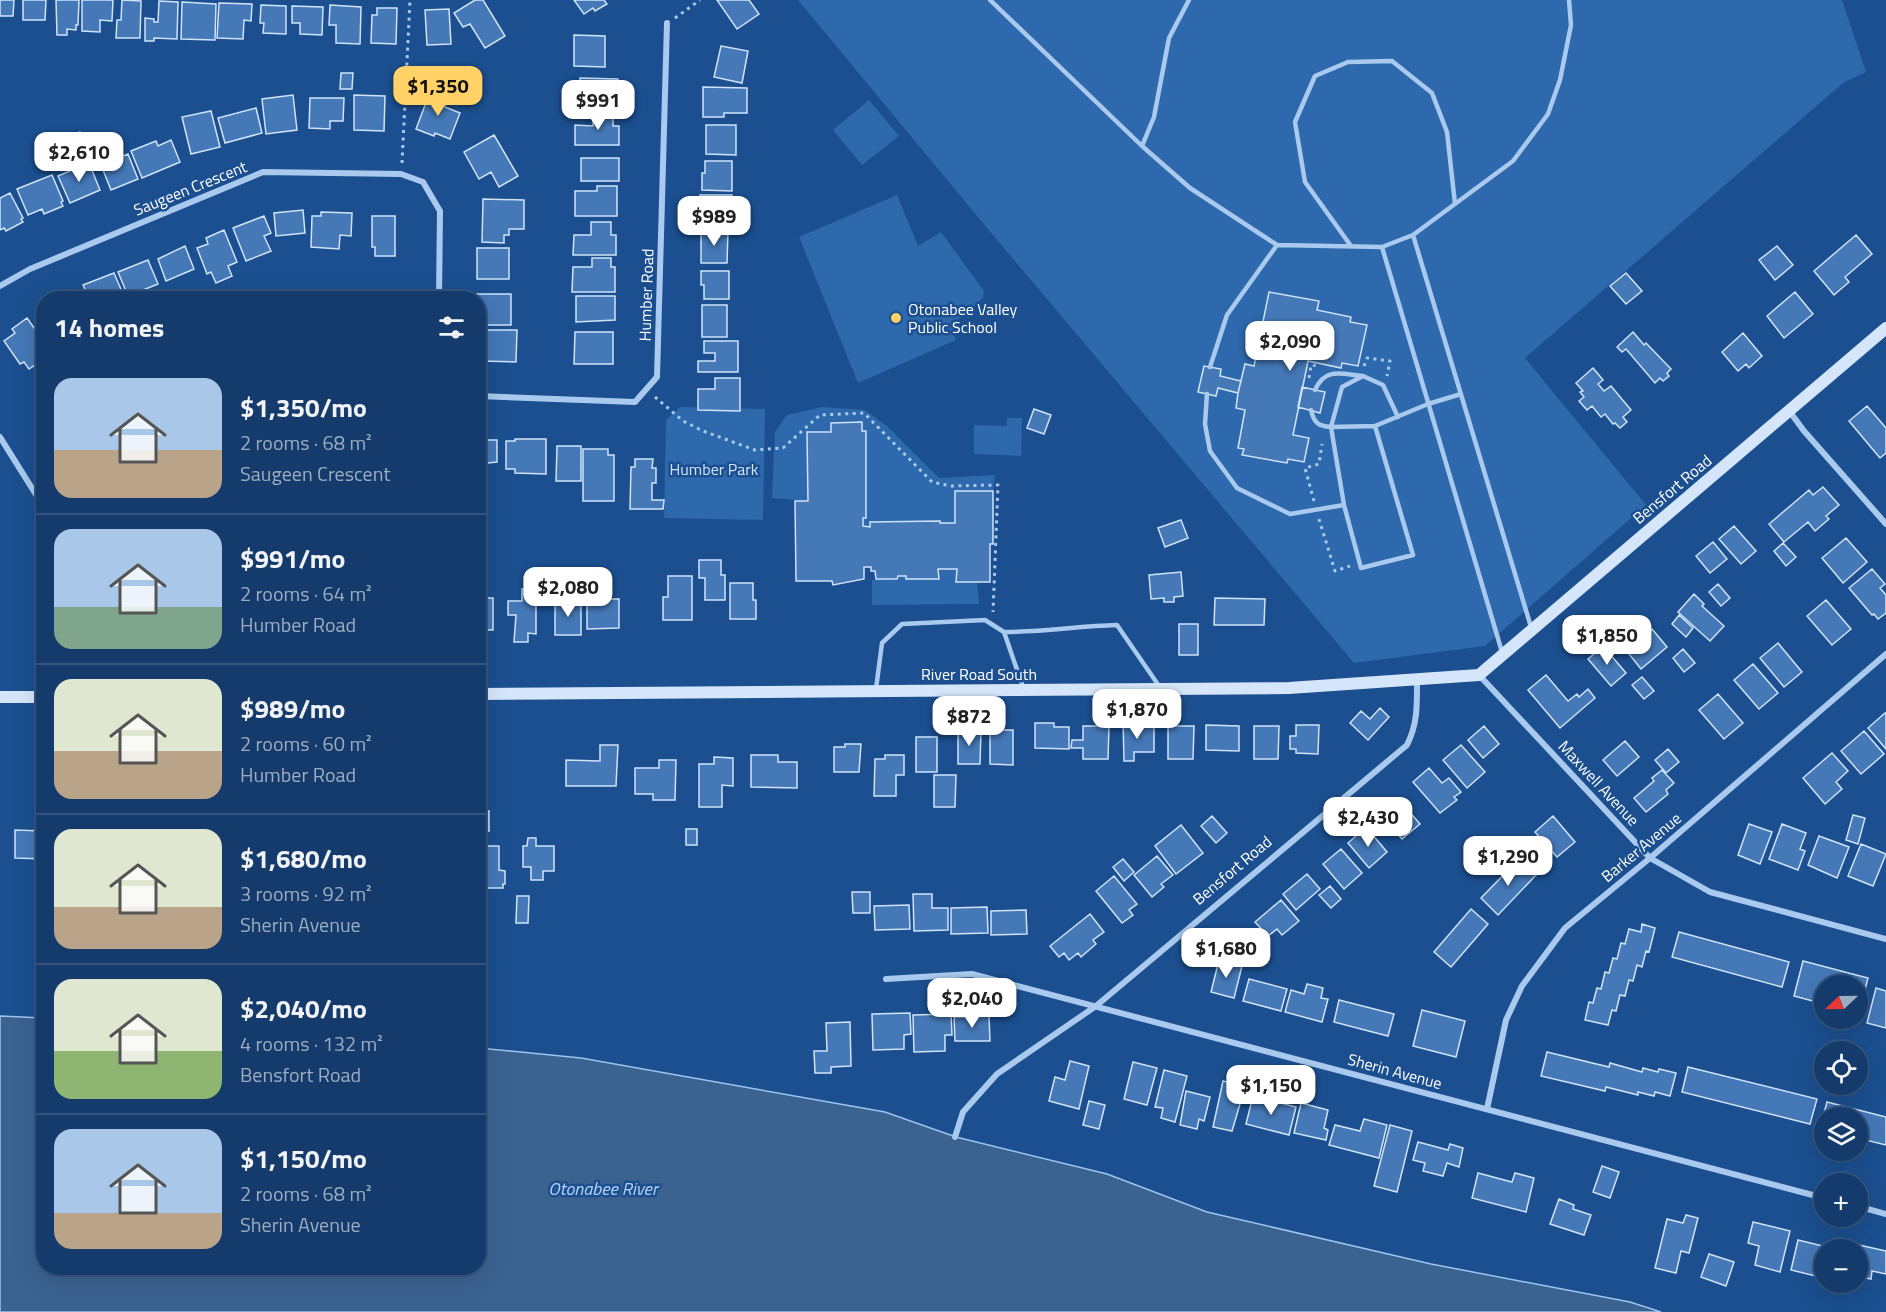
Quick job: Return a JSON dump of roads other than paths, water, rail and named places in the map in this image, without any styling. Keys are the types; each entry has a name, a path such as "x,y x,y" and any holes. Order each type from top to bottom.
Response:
{"street":[{"name":"Humber Road","path":"486,396 636,402 657,377 667,23"},
{"name":"Saugeen Crescent","path":"0,286 30,269 263,172 401,174 423,182 440,211 440,291"},
{"name":"Bensfort Road","path":"1479,675 1886,328"},
{"path":"1790,412 1886,524"},
{"path":"0,437 36,491"},
{"name":"Barker Avenue","path":"1487,1109 1506,1020 1522,986 1564,928 1650,858 1886,654"},
{"name":"River Road South","path":"486,694 1289,688 1479,675"},
{"name":"Maxwell Avenue","path":"1479,675 1650,858 1710,892 1886,939"},
{"name":"Bensfort Road","path":"955,1137 963,1112 997,1074 1096,1006 1407,745 1417,719 1417,679"},
{"path":"0,697 36,697"},
{"name":"Sherin Avenue","path":"886,980 972,974 1814,1195"},
{"path":"1868,1209 1886,1214"}],"lane":[{"path":"990,0 1142,146 1190,188 1276,245 1382,247 1413,235 1513,160 1548,114 1560,80 1571,25 1569,0"},
{"path":"1142,146 1154,117 1169,38 1189,0"},
{"path":"1351,246 1305,182 1295,122 1315,76 1348,62 1392,61 1432,93 1447,132 1455,204"},
{"path":"1413,235 1532,629"},
{"path":"1210,367 1227,315 1276,245"},
{"path":"1382,247 1503,654"},
{"path":"1315,390 1319,380 1330,373 1363,376 1383,385 1398,417"},
{"path":"1363,376 1342,387 1331,427 1344,505 1361,568 1413,555 1375,426"},
{"path":"1207,394 1205,424 1210,451 1238,488 1290,514 1344,505"},
{"path":"1311,410 1314,421 1320,427 1375,426 1428,404 1461,394"},
{"path":"876,691 882,643 902,624 985,620 1004,632 1034,632 1117,625 1160,689"},
{"path":"1004,632 1024,690"}],"water":[{"name":"Otonabee River","path":"0,1016 36,1018 36,1275 486,1275 486,1049 581,1058 885,1112 956,1137 1107,1174 1207,1212 1431,1264 1630,1302 1661,1312 0,1312"}],"place":[{"name":"Otonabee Valley Public School","path":"896,318"}],"park label":[{"name":"Humber Park","path":"714,469"}]}
